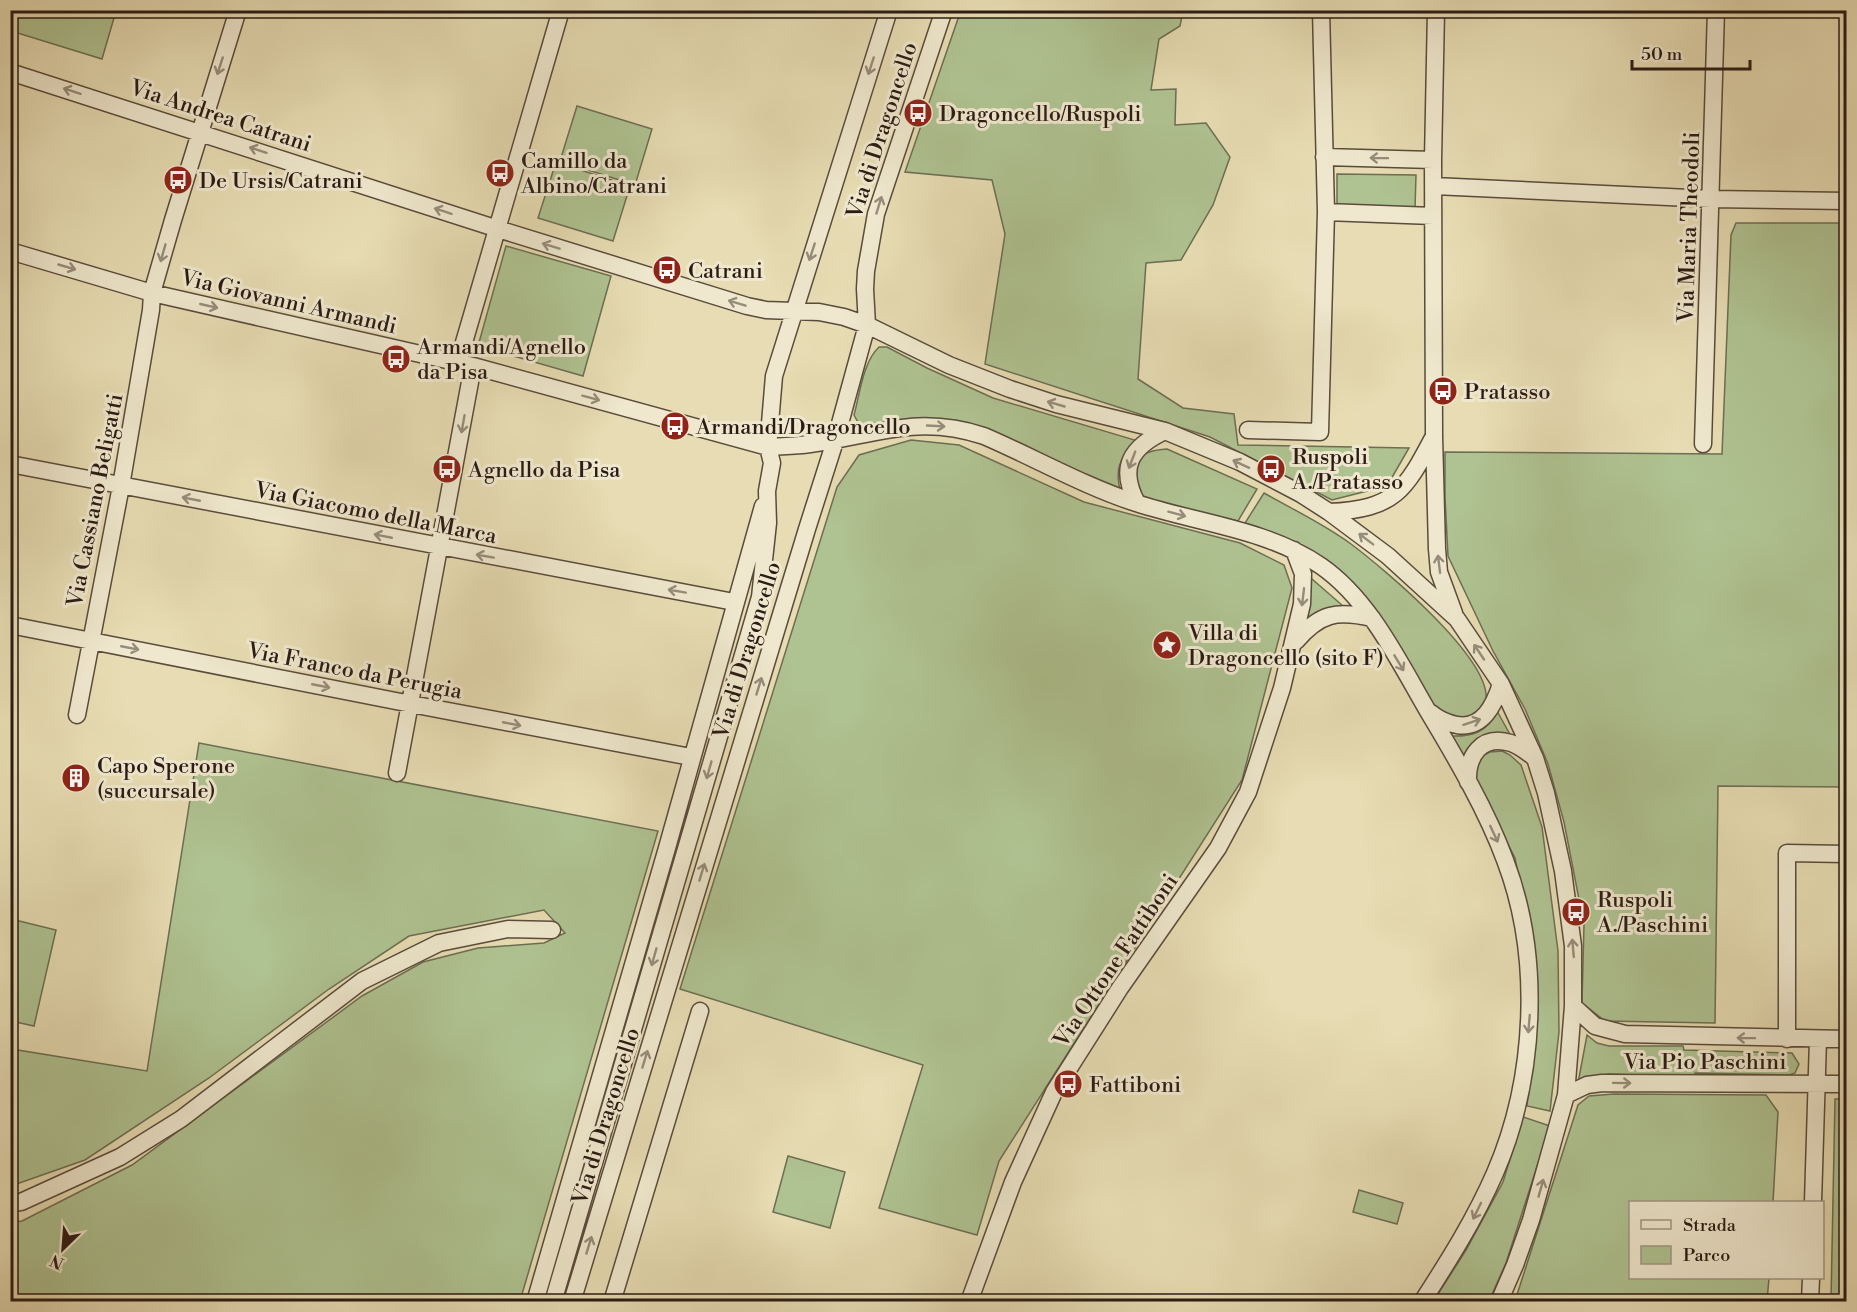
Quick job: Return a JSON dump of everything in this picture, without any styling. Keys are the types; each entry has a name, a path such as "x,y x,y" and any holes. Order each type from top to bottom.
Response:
{"street":[{"name":"Via Cassiano Beligatti","path":"77,715 121,486 152,293 238,10"},
{"path":"397,773 440,548 466,365 511,180 561,10"},
{"name":"Via di Dragoncello","path":"572,1302 836,438 867,325 865,289 868,255 876,214 944,10"},
{"path":"1248,430 1320,432 1326,212 1321,10"},
{"path":"1437,10 1433,216 1434,436 1439,572 1457,619 1501,684 1535,758 1546,793 1563,871 1573,946 1573,1006 1566,1095 1534,1210 1515,1265 1498,1302"},
{"name":"Via Maria Theodoli","path":"1703,444 1716,10"},
{"name":"Via di Dragoncello","path":"535,1302 767,491 772,463 768,447 774,376 883,12"},
{"name":"Via Andrea Catrani","path":"10,72 498,230 747,306 766,310 831,314 867,325 950,365 1010,389 1067,407 1165,431 1249,467 1301,494 1329,512 1406,572 1457,619"},
{"path":"1324,157 1433,160"},
{"path":"1434,186 1711,198 1846,201"},
{"path":"1326,212 1433,216"},
{"name":"Via Giovanni Armandi","path":"10,251 152,293 466,365 768,447 810,444 901,427 928,425 953,428 984,436 1092,486 1137,503 1242,532 1294,550 1321,566 1357,597 1426,708 1497,841 1506,862 1525,931 1530,974 1528,1030 1519,1094 1500,1161 1466,1233 1422,1302"},
{"path":"1137,503 1129,483 1131,460 1139,447 1165,431"},
{"path":"1329,512 1359,510 1380,504 1395,495 1412,477 1434,436"},
{"name":"Via Giacomo della Marca","path":"10,464 440,548 734,602"},
{"name":"Via di Dragoncello","path":"553,1302 760,597 768,523 767,491"},
{"name":"Via Ottone Fattiboni","path":"969,1302 1012,1182 1054,1092 1120,988 1218,848 1248,792 1282,688 1302,604 1304,580 1301,565 1294,550"},
{"path":"1293,644 1310,625 1329,616 1350,614 1372,618"},
{"name":"Via Franco da Perugia","path":"10,625 691,757"},
{"path":"1426,708 1445,722 1461,726 1474,724 1488,712 1501,684"},
{"path":"1467,782 1472,757 1477,750 1488,743 1497,741 1513,744 1535,758"},
{"path":"1787,1039 1787,853 1846,854"},
{"path":"10,1204 21,1202 120,1157 181,1119 363,981 439,942 508,929 552,930"},
{"name":"Via Pio Paschini","path":"1573,1006 1595,1026 1625,1034 1846,1039"},
{"path":"612,1302 700,1011"},
{"path":"1813,1201 1818,1039"},
{"name":"Via Pio Paschini","path":"1566,1095 1587,1085 1602,1083 1846,1084"},
{"path":"1810,1302 1811,1279"}],"green space":[{"path":"961,10 1183,11 1180,26 1159,39 1151,90 1176,89 1175,125 1206,123 1230,157 1213,205 1181,260 1146,263 1138,379 1183,408 1234,414 1238,445 1409,448 1387,486 1332,500 1210,437 985,364 1005,234 992,180 905,172"},
{"path":"10,11 116,11 102,59 11,31"},
{"path":"577,106 652,129 635,185 560,161"},
{"path":"556,162 630,186 613,241 538,218"},
{"path":"1337,174 1416,175 1415,209 1337,208"},
{"path":"1736,223 1846,223 1846,787 1718,786 1715,1023 1605,1021 1582,1003 1584,925 1564,822 1548,764 1525,709 1493,651 1448,556 1445,452 1722,454 1731,235"},
{"path":"506,246 611,276 583,376 478,346"},
{"path":"879,347 887,347 993,398 1138,441 1122,459 1118,470 1121,494 990,435 860,426 854,415 860,388 869,361"},
{"path":"911,440 959,445 1084,502 1240,543 1284,565 1292,588 1242,780 999,1161 977,1235 879,1208 923,1065 680,989 837,487 859,455"},
{"path":"1167,449 1257,489 1238,521 1145,500 1137,492 1136,473 1139,460 1148,452"},
{"path":"1264,493 1319,523 1351,544 1409,593 1454,639 1472,661 1483,682 1486,700 1469,721 1437,712 1321,561 1258,527 1245,523"},
{"path":"1312,579 1343,606 1306,623 1308,580"},
{"path":"1497,711 1512,738 1463,764 1450,736 1478,732 1489,724"},
{"path":"199,743 658,831 520,1301 11,1301 10,1223 22,1221 132,1165 362,996 423,962 478,948 544,943 565,933 544,910 409,936 329,989 209,1078 85,1160 11,1186 11,1049 147,1071"},
{"path":"1502,751 1521,765 1542,827 1558,951 1559,1032 1550,1111 1527,1106 1537,1002 1532,944 1515,858 1476,785 1476,765 1482,756 1490,752"},
{"path":"11,919 56,930 34,1026 11,1021"},
{"path":"1587,1035 1597,1043 1609,1046 1683,1046 1684,1050 1792,1053 1799,1064 1795,1073 1789,1075 1695,1073 1694,1077 1608,1074 1578,1083"},
{"path":"1614,1094 1766,1095 1778,1112 1773,1201 1629,1201 1629,1279 1769,1279 1767,1301 1515,1301 1578,1105 1589,1096"},
{"path":"1835,1099 1846,1099 1846,1301 1831,1301"},
{"path":"1523,1117 1550,1126 1506,1263 1489,1301 1433,1302 1466,1250 1503,1182"},
{"path":"788,1156 845,1172 830,1228 773,1212"},
{"path":"1359,1190 1403,1203 1397,1224 1353,1212"}],"place":[{"name":"Dragoncello/Ruspoli","path":"918,113"},
{"name":"Camillo da Albino/Catrani","path":"500,173"},
{"name":"De Ursis/Catrani","path":"178,180"},
{"name":"Catrani","path":"667,270"},
{"name":"Armandi/Agnello da Pisa","path":"396,359"},
{"name":"Pratasso","path":"1443,391"},
{"name":"Armandi/Dragoncello","path":"675,426"},
{"name":"Agnello da Pisa","path":"447,469"},
{"name":"Ruspoli A./Pratasso","path":"1271,469"},
{"name":"Villa di Dragoncello (sito F)","path":"1167,645"},
{"name":"Capo Sperone (succursale)","path":"76,778"},
{"name":"Ruspoli A./Paschini","path":"1576,912"},
{"name":"Fattiboni","path":"1068,1084"}]}
